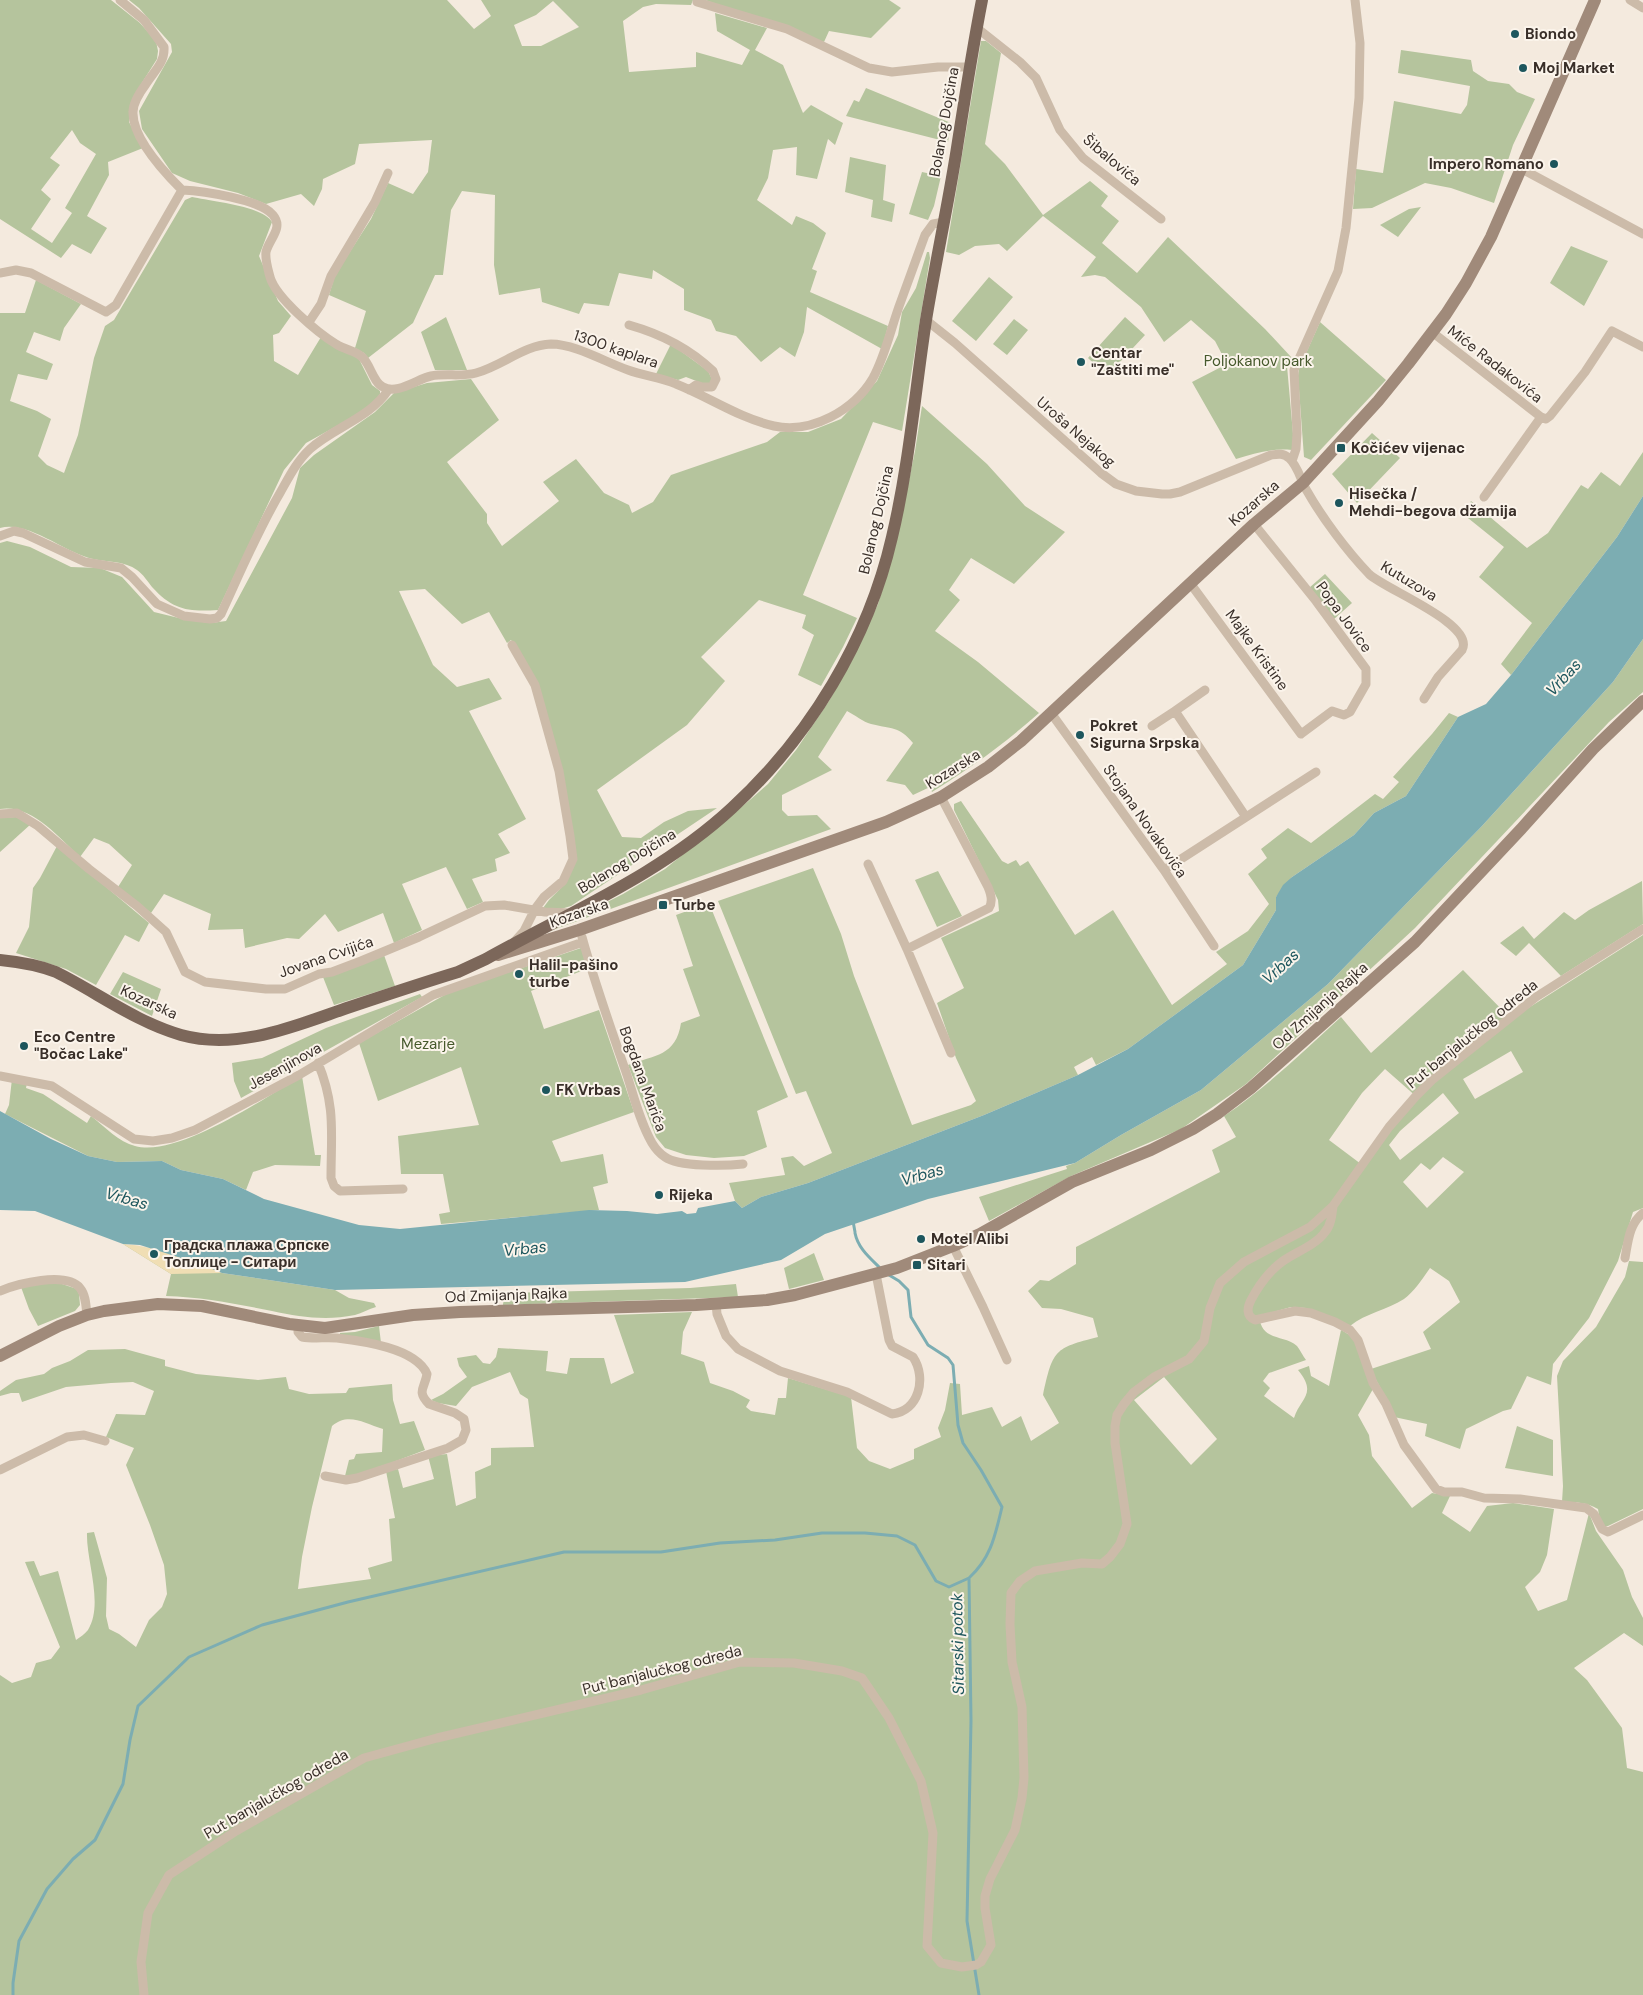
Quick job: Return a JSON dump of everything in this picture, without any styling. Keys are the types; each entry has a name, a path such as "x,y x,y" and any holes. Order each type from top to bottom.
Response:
{"main road":[{"name":"Bolanog Dojčina","path":"486,959 673,856 730,810 779,760 812,715 853,647 870,609 892,536 904,472 926,320 982,0"},
{"name":"Kozarska","path":"0,960 33,965 56,972 149,1024 197,1038 232,1039 267,1034 297,1025 458,972 486,959"}],"street":[{"path":"0,536 14,532 23,533 84,562 121,568 132,576 158,604 184,616 217,618 221,614 268,513 295,467 310,449 329,435 373,409 389,389 380,386 362,357 340,346 288,306 271,282 266,253 276,233 277,223 271,213 227,195 182,190 158,163 144,142 134,119 134,104 145,85 163,61 164,47 144,20 120,0"},
{"path":"1303,483 1292,461 1296,448 1297,433 1294,370 1338,271 1346,228 1359,98 1360,43 1355,0"},
{"name":"Kozarska","path":"486,959 581,936 886,822 941,797 988,767 1051,713 1254,524 1303,483 1378,401 1432,332 1466,283 1488,242 1595,0"},
{"path":"1630,0 1643,8"},
{"path":"697,2 786,29 869,68 892,72 938,66 970,67"},
{"name":"Šibalovića","path":"976,28 1013,56 1036,78 1060,130 1083,158 1161,218"},
{"path":"1520,168 1643,234"},
{"path":"310,322 321,304 331,276 375,202 388,173"},
{"path":"0,273 16,270 31,273 106,312 116,305 182,190"},
{"name":"1300 kaplara","path":"389,389 430,376 460,376 477,373 542,345 556,344 572,348 638,374 669,381 752,419 777,426 811,424 822,421 843,410 857,398 872,378 884,352 925,235 933,224 944,222"},
{"name":"Uroša Nejakog","path":"926,320 956,343 1101,473 1116,484 1149,493 1170,494 1180,492 1271,455 1284,454 1292,461"},
{"path":"630,325 672,341 714,371 716,379 712,387 696,385 689,390"},
{"name":"Miće Radakovića","path":"1432,332 1546,419 1585,372 1612,331 1643,347"},
{"name":"Miće Radakovića","path":"1484,497 1541,417"},
{"name":"Kutuzova","path":"1303,483 1332,528 1368,572 1384,585 1436,613 1457,630 1462,638 1464,646 1462,650 1438,677 1424,700"},
{"name":"Popa Jovice","path":"1254,524 1316,601 1366,669 1366,684 1350,712 1344,715 1332,711 1301,734"},
{"name":"Majke Kristine","path":"1190,583 1301,734"},
{"path":"511,945 524,931 535,909 544,897 563,881 572,859 559,771 535,685 512,645"},
{"path":"1152,726 1205,690"},
{"name":"Od Zmijanja Rajka","path":"0,1356 53,1329 87,1315 117,1308 172,1304 210,1308 314,1328 336,1327 413,1315 460,1312 767,1300 897,1268 980,1234 1072,1182 1151,1150 1193,1129 1217,1114 1251,1088 1415,942 1593,749 1643,701"},
{"path":"1175,711 1246,816"},
{"name":"Stojana Novakovića","path":"1051,713 1164,870 1214,946"},
{"path":"1164,870 1316,772"},
{"path":"907,949 989,908 991,905 991,895 988,888 941,797"},
{"name":"Jovana Cvijića","path":"0,814 17,813 38,826 137,906 166,932 185,972 205,982 266,989 285,988 319,974 332,972 362,961 485,906 496,905 556,913 572,913"},
{"path":"868,864 907,949 950,1053"},
{"name":"Put banjalučkog odreda","path":"144,1995 141,1962 148,1913 169,1875 236,1831 364,1758 446,1736 642,1690 740,1662 794,1663 842,1671 862,1678 889,1718 921,1781 933,1833 927,1946 941,1963 962,1967 976,1965 985,1958 991,1945 985,1896 990,1879 1015,1830 1024,1778 1022,1707 1012,1662 1011,1593 1020,1580 1035,1572 1082,1563 1102,1564 1120,1544 1127,1524 1115,1443 1115,1426 1117,1415 1124,1404 1134,1392 1154,1378 1189,1359 1204,1341 1210,1308 1220,1283 1244,1262 1310,1227 1333,1206 1389,1126 1432,1080 1536,997 1643,930"},
{"name":"Jesenjinova","path":"0,1076 52,1086 134,1139 153,1141 172,1138 196,1130 318,1063 433,995 581,936"},
{"name":"Bogdana Marića","path":"581,936 605,1014 641,1117 651,1142 658,1152 667,1159 682,1162 713,1166 743,1164"},
{"path":"318,1063 329,1093 333,1119 331,1178 334,1186 340,1191 403,1189"},
{"path":"1333,1206 1332,1217 1326,1232 1282,1262 1262,1283 1249,1304 1248,1314 1252,1319 1255,1320 1295,1311 1335,1322 1350,1330 1358,1340 1373,1383 1386,1404 1404,1445 1436,1489 1444,1492 1462,1492 1484,1498 1520,1499 1586,1508 1594,1514 1602,1530 1608,1532 1643,1515"},
{"path":"1625,1258 1632,1228 1643,1214"},
{"path":"952,1246 1007,1360"},
{"path":"716,1303 719,1320 726,1336 738,1349 780,1371 846,1392 892,1414 900,1413 914,1402 919,1382 919,1372 913,1357 892,1346 889,1340 876,1274"},
{"path":"0,1291 35,1280 73,1283 83,1292 87,1315"},
{"name":"Od Zmijanja Rajka","path":"298,1325 298,1332 302,1337 344,1340 393,1349 404,1354 425,1369 427,1376 422,1391 426,1400 436,1407 462,1416 466,1422 466,1430 462,1440 448,1448 357,1478 346,1480 325,1476"},
{"path":"0,1470 67,1437 84,1435 105,1441"}],"green space":[{"path":"0,0 111,0 140,23 156,41 158,51 157,59 131,104 129,122 143,148 108,162 109,175 87,216 107,228 91,254 72,244 61,258 0,219","holes":["72,130 80,143 96,154 65,208 72,213 52,243 31,229 51,199 41,190 60,165 50,158"]},
{"path":"129,0 447,0 474,29 491,16 481,0 693,0 691,5 656,4 643,7 623,21 629,72 696,67 696,52 742,65 750,50 717,31 715,13 767,28 755,50 783,65 803,113 811,105 843,123 835,145 828,139 817,179 796,175 797,147 773,150 768,178 757,200 792,225 796,216 813,223 826,233 812,269 817,271 810,292 888,326 882,349 807,307 804,332 795,357 780,347 761,362 736,336 716,331 711,320 684,310 684,289 653,270 652,279 619,273 609,306 584,303 579,314 542,302 540,288 499,295 494,265 495,195 462,191 451,210 443,275 435,275 413,323 368,358 364,353 355,348 366,311 329,295 335,275 371,219 388,183 413,194 428,172 432,140 359,144 355,164 323,179 322,189 314,206 301,194 266,204 238,193 190,181 172,173 142,129 139,111 172,52 171,44 139,8","holes":["553,1 579,27 541,46 522,46 514,25 536,15"]},
{"path":"705,0 889,0 901,8 871,38 829,31 824,42"},
{"name":"Poljokanov park","path":"981,41 986,41 1001,53 985,144 1005,164 1043,215 1090,181 1108,196 1101,206 1119,221 1102,243 1137,273 1168,237 1265,329 1292,358 1287,366 1294,445 1292,450 1270,450 1236,459 1192,382 1227,364 1215,341 1191,320 1164,342 1141,307 1105,277 1095,275 1081,277 1096,257 1043,216 1007,251 999,244 975,246 959,255 946,252"},
{"path":"1401,50 1471,60 1473,71 1488,81 1509,84 1517,92 1535,99 1513,145 1494,203 1451,188 1425,183 1372,208 1353,209 1356,169 1383,173 1394,101 1461,114 1467,105 1470,86 1398,73"},
{"path":"866,88 951,123 948,142 846,116 854,100 859,102"},
{"path":"850,157 886,165 883,200 895,204 892,222 871,217 873,200 845,192"},
{"path":"922,172 941,176 934,206 928,220 909,214"},
{"path":"192,197 247,208 267,216 272,222 259,256 278,301 291,316 279,333 273,335 274,361 298,375 321,337 359,359 372,385 380,391 371,407 306,443 284,470 218,610 189,610 174,605 160,595 132,567 121,563 82,556 22,529 0,528 0,313 25,313 36,280 81,304 64,328 60,341 34,332 26,352 53,364 47,380 18,374 10,401 37,411 51,419 38,456 47,465 64,473 78,435 94,358 105,326 114,320 185,200"},
{"path":"1421,207 1398,237 1380,225 1409,209"},
{"path":"1571,246 1608,261 1584,306 1550,283"},
{"path":"927,252 929,252 930,258 902,431 873,422 803,595 857,618 843,647 821,686 798,675 814,635 802,628 806,615 759,600 701,657 725,681 687,725 597,790 622,837 641,838 664,822 688,811 717,808 571,906 561,909 543,908 566,883 576,857 538,683 511,640 507,643 489,612 462,624 425,589 399,591 433,665 457,687 489,678 502,699 469,711 526,819 498,834 510,853 495,859 497,871 472,879 483,902 467,909 446,867 402,884 422,930 394,943 383,913 338,932 325,914 299,939 287,938 245,948 243,929 208,930 211,914 164,894 151,913 118,887 132,865 109,844 94,838 80,857 34,817 12,809 0,809 0,543 7,541 30,547 71,567 100,568 122,577 154,612 187,620 211,623 226,621 292,498 300,468 314,455 375,412 394,393 427,383 471,379 499,420 447,462 487,514 487,523 502,546 559,501 543,482 576,459 604,493 629,505 632,513 653,502 671,475 767,442 780,432 808,432 841,419 877,381 898,335 902,312 916,288"},
{"path":"989,277 1013,297 976,341 952,321"},
{"path":"446,317 467,370 435,370 421,332"},
{"path":"1125,317 1145,335 1107,376 1088,358"},
{"path":"1014,319 1028,330 1007,355 993,344"},
{"path":"1320,322 1386,380 1311,460 1304,457 1298,376 1299,369"},
{"path":"671,344 708,371 712,379 711,383 704,384 686,377 678,380 656,374"},
{"path":"922,406 987,464 1025,506 1065,532 1014,584 971,558 949,590 960,600 935,631 978,662 1039,713 1000,745 947,783 932,792 930,787 913,795 905,785 886,781 913,743 899,731 868,723 847,711 818,757 832,770 782,795 782,810 788,816 817,815 831,829 550,931 623,894 665,869 768,784 796,750 829,701 851,662 878,604 895,547 915,451"},
{"path":"1372,433 1400,458 1357,503 1332,474"},
{"path":"1643,452 1643,496 1617,537 1511,675 1501,664 1532,623 1479,577 1504,547 1463,514 1471,501 1527,548 1548,533 1581,485 1588,489 1601,472 1620,486"},
{"path":"1325,574 1352,603 1333,620 1309,588"},
{"path":"1643,639 1643,692 1609,722 1415,928 1246,1084 1181,1129 1071,1176 989,1221 979,1197 1067,1169 1066,1166 1075,1163 1201,1090 1328,984 1482,826 1613,682"},
{"path":"1449,713 1458,717 1406,796 1374,813 1354,835 1292,877 1276,897 1276,910 1243,965 1128,1049 1096,1065 1092,1057 1074,1067 1078,1075 984,1115 808,1183 761,1197 742,1208 735,1201 729,1183 785,1175 781,1158 793,1156 804,1166 832,1153 806,1091 796,1094 718,901 813,868 841,934 854,976 912,1125 971,1105 976,1101 956,1058 937,1003 964,988 941,938 999,911 998,900 954,810 954,804 961,801 1002,861 1008,864 1016,860 1020,866 1028,861 1075,935 1113,910 1172,1005 1227,964 1216,952 1248,931 1269,904 1248,874 1267,858 1261,849 1288,828 1311,843 1375,794 1383,799 1399,782 1393,777"},
{"path":"16,817 31,824 0,852 0,818"},
{"path":"57,846 149,923 139,942 125,935 96,985 66,969 16,953 29,927 33,888"},
{"path":"938,871 962,916 937,927 915,880"},
{"path":"1642,881 1643,924 1561,976 1529,943 1516,956 1500,943 1523,926 1534,939 1564,912 1575,920 1589,910"},
{"path":"709,903 788,1097 757,1111 767,1147 744,1156 714,1158 686,1155 665,1148 656,1137 628,1065 663,1053 674,1042 681,1023 700,1016 683,969 693,966 676,915"},
{"path":"1643,935 1643,1208 1633,1212 1618,1261 1589,1318 1553,1364 1551,1385 1527,1376 1511,1409 1466,1429 1460,1449 1425,1436 1427,1424 1394,1417 1371,1369 1431,1349 1423,1332 1460,1302 1449,1281 1430,1268 1415,1289 1404,1299 1350,1326 1306,1308 1291,1307 1259,1316 1264,1330 1297,1346 1306,1360 1269,1373 1263,1381 1270,1388 1264,1396 1294,1418 1306,1396 1307,1390 1304,1378 1298,1370 1309,1366 1311,1376 1329,1386 1341,1330 1348,1334 1359,1347 1373,1389 1358,1415 1369,1435 1372,1456 1412,1508 1432,1493 1450,1496 1442,1513 1470,1532 1487,1506 1513,1503 1554,1509 1547,1555 1540,1572 1525,1587 1538,1611 1567,1600 1589,1513 1596,1531 1623,1570 1632,1597 1643,1618 1643,1646 1624,1633 1574,1668 1587,1680 1622,1728 1627,1768 1643,1772 1643,1995 0,1995 0,1675 12,1683 31,1677 36,1663 51,1659 60,1647 25,1562 34,1561 40,1576 58,1571 76,1640 88,1630 93,1620 94,1595 87,1533 94,1532 107,1578 106,1616 109,1629 136,1647 149,1620 162,1607 167,1594 164,1565 126,1465 134,1448 106,1437 116,1414 145,1415 154,1391 133,1382 66,1387 22,1402 19,1393 0,1396 0,1391 16,1380 44,1374 88,1350 125,1349 165,1360 165,1366 196,1374 258,1380 286,1377 289,1389 309,1394 346,1393 349,1388 392,1384 393,1400 400,1424 414,1421 425,1450 362,1474 345,1476 349,1460 354,1459 356,1454 382,1452 383,1429 350,1419 338,1422 332,1426 312,1507 298,1589 371,1579 368,1568 392,1561 389,1519 395,1518 386,1471 398,1469 403,1488 434,1479 428,1456 447,1454 456,1506 476,1498 475,1472 491,1465 491,1448 534,1447 528,1399 520,1394 510,1372 472,1387 456,1406 431,1400 467,1377 459,1366 457,1358 476,1355 483,1363 490,1364 496,1357 498,1348 548,1351 546,1371 567,1374 570,1358 604,1358 611,1384 634,1373 614,1315 692,1312 683,1332 681,1354 704,1362 710,1383 733,1391 750,1400 746,1407 751,1411 775,1415 778,1398 786,1398 788,1378 851,1397 857,1448 869,1461 890,1469 914,1459 914,1449 941,1437 938,1428 945,1410 950,1383 960,1384 962,1415 992,1407 1002,1427 1021,1416 1031,1441 1059,1423 1043,1395 1053,1360 1064,1348 1098,1337 1093,1318 1061,1309 1042,1308 1028,1291 1040,1280 1049,1281 1076,1264 1076,1247 1220,1172 1212,1150 1236,1137 1224,1116 1270,1081 1341,1017 1371,1053 1463,970 1511,1019","holes":["1511,1051 1523,1072 1475,1099 1463,1079","1385,1069 1418,1098 1390,1131 1365,1167 1329,1140 1362,1093","1443,1093 1459,1113 1400,1160 1389,1145 1400,1131","1443,1157 1464,1172 1427,1208 1403,1182 1421,1163 1430,1170","1164,1377 1217,1439 1191,1465 1134,1400"]},
{"name":"Mezarje","path":"581,948 589,968 531,991 544,1029 599,1010 634,1112 552,1141 561,1162 603,1154 608,1183 593,1187 599,1210 441,1224 439,1214 450,1212 443,1174 401,1174 398,1136 479,1125 461,1067 378,1101 359,1043 450,992"},
{"path":"384,955 395,986 334,1005 323,977"},
{"path":"123,972 161,989 152,1016 110,994"},
{"path":"420,994 422,997 241,1098 234,1081 232,1063 262,1058 326,1028"},
{"path":"302,1076 315,1155 321,1155 320,1166 275,1165 253,1172 246,1190 223,1179 181,1170 162,1161 117,1162 88,1156 5,1114 9,1105 12,1079 27,1083 26,1088 43,1094 87,1123 91,1116 112,1134 129,1144 153,1147 174,1143 197,1135 244,1111"},
{"path":"123,1244 200,1264 222,1273 335,1290 349,1298 374,1303 376,1307 344,1317 313,1317 219,1301 166,1296 171,1274"},
{"path":"814,1253 824,1280 789,1289 784,1268"},
{"path":"1629,1261 1643,1262 1643,1509 1608,1526 1604,1526 1600,1521 1598,1509 1581,1503 1562,1502 1563,1486 1557,1376 1563,1361 1596,1327 1625,1277"},
{"path":"44,1283 59,1283 77,1289 80,1305 75,1311 38,1326 21,1287"},
{"path":"736,1284 738,1297 503,1305 504,1293 690,1288"},
{"path":"379,1326 381,1343 340,1336 340,1333 355,1332"},
{"path":"1517,1426 1553,1440 1553,1476 1505,1468"}],"sand":[{"name":"Градска плажа Српске Топлице - Ситари","path":"123,1244 161,1251 222,1273 171,1274"}],"water":[{"name":"Vrbas","path":"1643,496 1643,639 1613,682 1482,826 1328,984 1201,1090 1075,1163 928,1199 825,1234 781,1260 685,1282 335,1290 222,1273 140,1245 123,1244 35,1211 0,1210 0,1111 51,1139 88,1156 117,1162 162,1161 181,1170 223,1179 264,1199 359,1225 400,1229 589,1210 657,1214 682,1211 687,1214 696,1213 698,1208 735,1201 742,1208 761,1197 808,1183 984,1115 1078,1075 1128,1049 1243,965 1276,910 1276,897 1283,885 1354,835 1374,813 1406,796 1458,717 1486,704 1511,675 1617,537"}],"waterway":[{"name":"Sitarski potok","path":"853,1221 855,1232"},
{"name":"Sitarski potok","path":"855,1233 861,1248 880,1268"},
{"name":"Sitarski potok","path":"889,1275 908,1290 911,1317 928,1345 948,1358 953,1365 958,1425 963,1443 1002,1507 991,1546 982,1563 969,1578 971,1721 967,1921 979,1995"},
{"path":"13,1995 19,1941 47,1889 73,1859 95,1840 123,1784 138,1706 189,1657 262,1625 348,1602 564,1552 661,1552 720,1543 775,1540 822,1533 865,1533 897,1536 915,1545 936,1581 949,1587 969,1578"}],"place":[{"name":"Biondo","path":"1515,34"},
{"name":"Moj Market","path":"1523,68"},
{"name":"Impero Romano","path":"1554,164"},
{"name":"Centar \"Zaštiti me\"","path":"1081,362"},
{"name":"Kočićev vijenac","path":"1341,448"},
{"name":"Hisečka / Mehdi-begova džamija","path":"1339,503"},
{"name":"Pokret Sigurna Srpska","path":"1080,735"},
{"name":"Turbe","path":"663,905"},
{"name":"Halil-pašino turbe","path":"519,974"},
{"name":"Eco Centre \"Bočac Lake\"","path":"24,1046"},
{"name":"FK Vrbas","path":"546,1090"},
{"name":"Rijeka","path":"659,1195"},
{"name":"Motel Alibi","path":"921,1239"},
{"name":"Градска плажа Српске Топлице - Ситари","path":"154,1254"},
{"name":"Sitari","path":"917,1265"}]}
